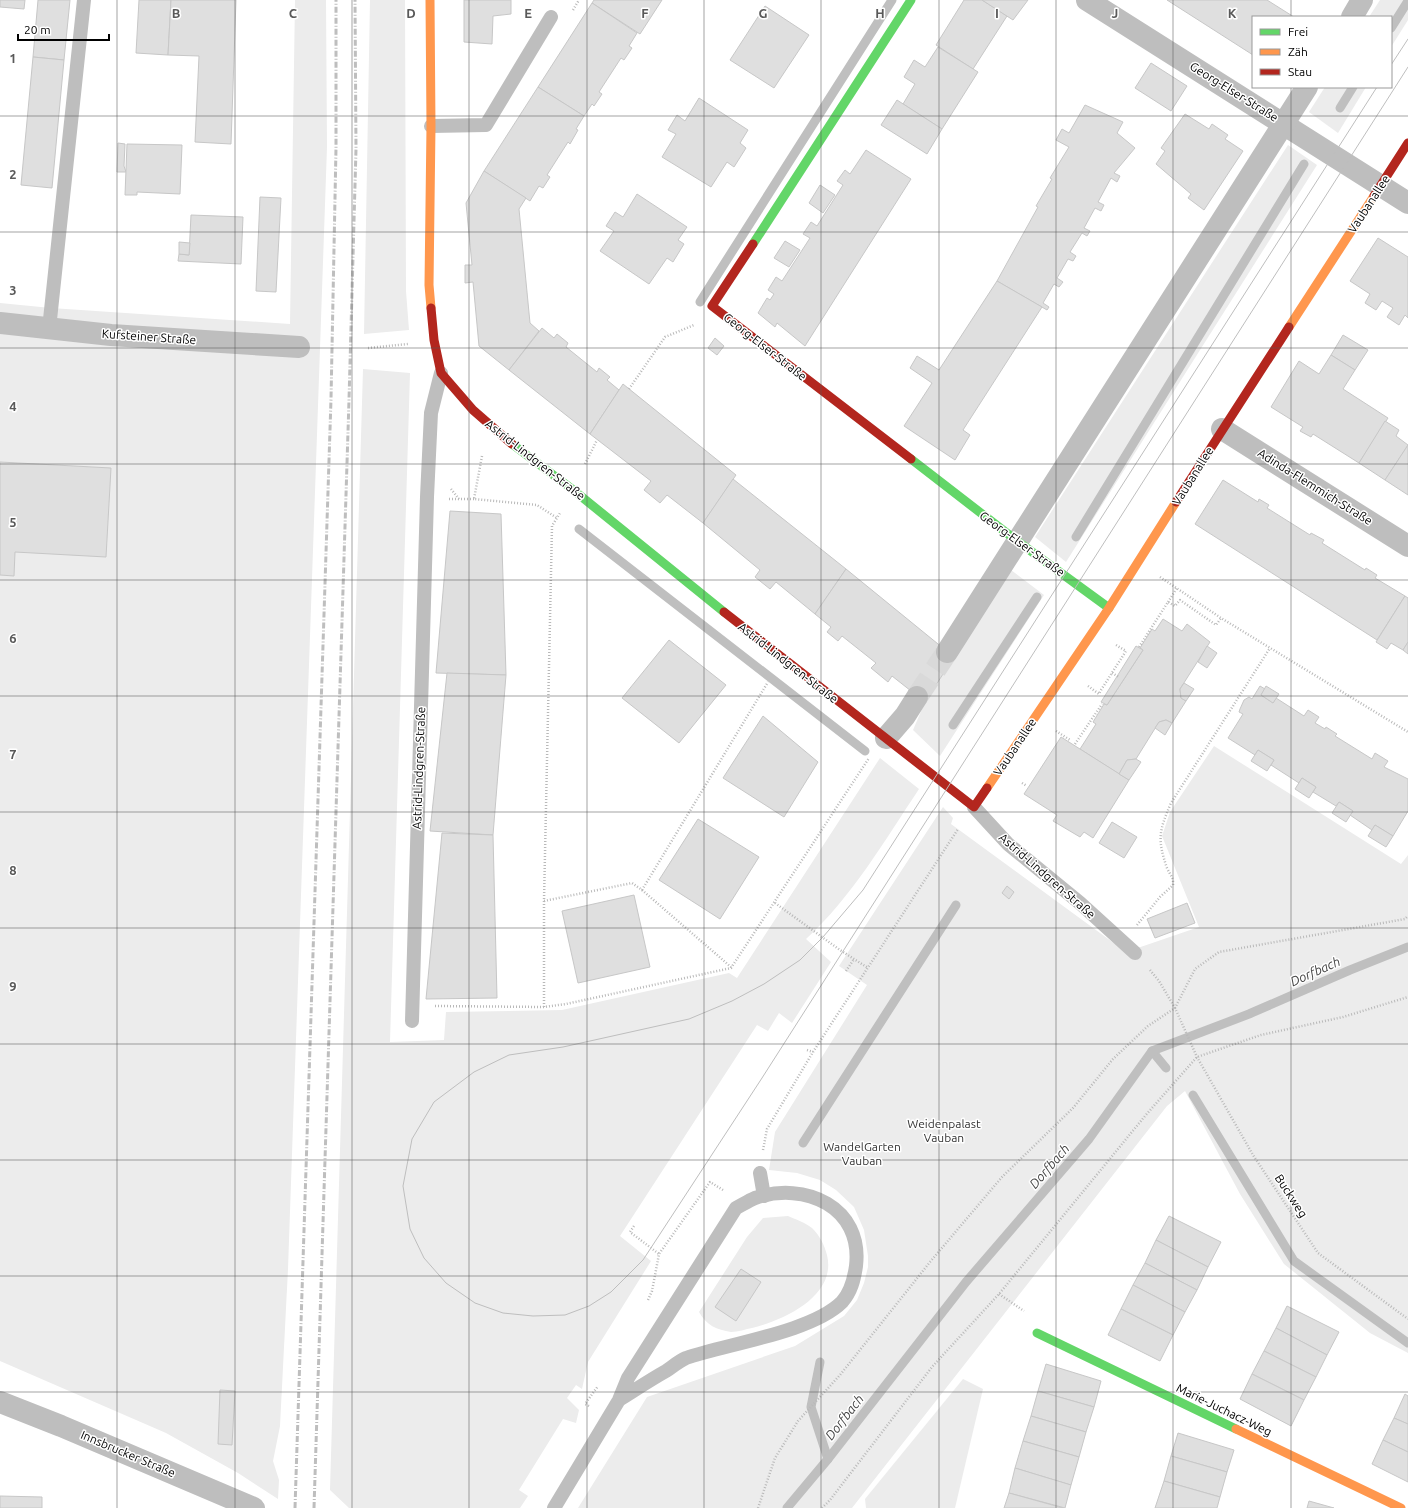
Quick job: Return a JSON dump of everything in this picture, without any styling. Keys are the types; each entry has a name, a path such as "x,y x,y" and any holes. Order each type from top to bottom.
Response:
{"street":[{"name":"Astrid-Lindgren-Straße","path":"430,0 431,126 429,285 434,340 441,373 473,410 496,431 572,489 782,660 886,738 974,807"},
{"name":"Georg-Elser-Straße","path":"911,0 712,306 1017,541 1109,608"},
{"name":"Georg-Elser-Straße","path":"1087,0 1381,186"},
{"path":"1353,16 1362,0"},
{"path":"947,652 1306,88"},
{"name":"Vaubanallee","path":"974,807 1109,608 1222,429 1408,143"},
{"path":"1381,186 1408,203"},
{"name":"Kufsteiner Straße","path":"0,323 111,335 299,347"},
{"name":"Adinda-Flemmich-Straße","path":"1222,429 1408,546"},
{"path":"886,738 905,716 917,697"},
{"name":"Marie-Juchacz-Weg","path":"1037,1333 1401,1508"},
{"name":"Innsbrucker Straße","path":"0,1402 61,1426 254,1508"}],"lane":[{"path":"49,329 84,0"},
{"path":"431,126 486,125 551,17"},
{"name":"Astrid-Lindgren-Straße","path":"412,1021 427,497 431,413 441,373"},
{"name":"Astrid-Lindgren-Straße","path":"974,807 1008,844 1080,903 1135,953"},
{"path":"760,1173 764,1196"},
{"path":"554,1508 619,1400 628,1378 736,1208 764,1196 792,1193 815,1198 830,1204 840,1212 848,1224 854,1239 857,1258 854,1277 849,1292 841,1302 828,1312 810,1321 780,1332 685,1359 619,1400"}],"path":[{"path":"629,388 665,337 699,323 712,306"},
{"path":"368,348 434,340"},
{"path":"496,431 484,447 474,499 537,505 557,518"},
{"path":"544,1007 544,901 552,526 572,489"},
{"path":"1138,563 1178,588 1221,618 1408,732"},
{"path":"1139,646 1178,588"},
{"path":"1168,602 1175,606 1180,600 1216,625 1221,618"},
{"path":"1123,942 1160,897 1173,886 1174,880 1168,869 1160,844 1160,827 1171,803 1270,648"},
{"path":"1101,690 1124,654"},
{"path":"1112,673 1119,678"},
{"path":"642,890 764,689"},
{"path":"1075,744 1102,704"},
{"path":"413,1006 544,1007 566,1004 732,968 872,754 886,738"},
{"path":"760,1173 767,1129 813,1052 960,825 974,807"},
{"path":"544,901 632,883 732,968"},
{"path":"775,903 868,968"},
{"path":"758,1508 775,1458 798,1421 840,1375 930,1262 1002,1177 1073,1108 1113,1059 1148,1026 1175,1008 1195,969 1219,952 1405,920 1408,916"},
{"name":"Buckweg","path":"1135,953 1159,981 1175,1008 1197,1057 1253,1154 1318,1253 1408,1319"},
{"path":"846,971 854,959"},
{"path":"822,1508 830,1500 932,1368 999,1294 1145,1116 1197,1057 1260,1035 1343,1017 1408,997"},
{"path":"807,1050 813,1052"},
{"path":"646,1305 652,1291 659,1254 710,1182 729,1194"},
{"path":"634,1226 630,1232 659,1254"},
{"path":"602,1381 585,1404 608,1418"}],"green space":[{"path":"295,0 326,0 327,147 288,1269 280,1426 273,1461 279,1480 278,1499 238,1473 166,1433 0,1361 0,303 51,308 290,324"},
{"path":"370,0 405,0 406,291 409,330 364,334"},
{"path":"1380,0 1408,0 1408,20 1392,45 1392,16 1370,16"},
{"path":"1324,88 1365,88 1338,133 1309,112"},
{"path":"1288,145 1317,165 1066,562 1035,537"},
{"path":"363,369 410,373 390,1042 444,1040 446,1012 562,1010 729,973 737,978 880,758 919,789 853,887 823,923 806,939 831,962 792,1023 779,1013 768,1031 757,1025 620,1236 651,1261 588,1362 582,1389 576,1385 567,1398 579,1410 576,1423 563,1419 519,1490 528,1496 520,1508 349,1508 330,1490"},
{"path":"1011,570 1044,595 940,756 913,730 925,702"},
{"path":"1214,746 1401,864 1408,855 1408,1353 1370,1333 1284,1264 1240,1194 1185,1091 1167,1106 852,1508 578,1508 647,1397 795,1346 844,1316 857,1300 864,1283 868,1267 868,1256 864,1230 854,1207 836,1190 820,1180 797,1173 769,1170 775,1132 867,985 839,966 943,807 953,818 951,824 1126,952 1199,927 1162,836 1170,812"},
{"path":"788,1216 812,1228 825,1247 828,1270 824,1283 816,1294 805,1304 779,1319 752,1328 731,1332 721,1330 709,1324 699,1312 747,1237 763,1218"},
{"path":"963,1379 983,1389 955,1508 866,1508 865,1499"}],"building":[{"path":"0,0 25,0 24,9 0,7"},
{"path":"38,0 70,0 64,60 33,57"},
{"path":"139,0 171,0 168,55 136,53"},
{"path":"171,0 236,0 231,144 195,142 199,56 168,55"},
{"path":"464,0 511,0 511,14 493,16 492,44 464,42"},
{"path":"594,0 662,0 640,34 592,3"},
{"path":"964,0 982,0 1007,16 973,69 936,45"},
{"path":"982,0 1028,0 1013,20"},
{"path":"1167,0 1267,0 1292,16 1252,16 1252,54"},
{"path":"592,3 637,33 629,46 632,48 624,60 621,58 599,92 602,94 594,106 592,104 584,116 538,87"},
{"path":"765,6 809,35 774,88 730,60"},
{"path":"938,47 978,72 942,129 903,104 915,84 904,77 914,60 925,67"},
{"path":"33,57 64,60 52,188 21,185"},
{"path":"1151,63 1187,86 1171,111 1135,88"},
{"path":"538,87 584,116 576,129 578,130 570,144 568,142 547,175 550,177 543,188 539,186 530,201 484,171"},
{"path":"699,98 748,130 740,143 746,148 734,167 727,162 711,187 662,157 676,134 668,130 677,115 685,121"},
{"path":"897,100 942,129 927,154 881,125"},
{"path":"1085,105 1123,122 1117,133 1135,148 1114,173 1120,176 1117,182 1111,178 1098,202 1104,205 1101,211 1095,208 1084,228 1090,231 1087,236 1082,233 1070,252 1076,256 1073,261 1068,259 1057,278 1063,282 1059,287 1054,284 1043,303 1049,307 1047,310 997,281 1038,207 1036,206 1052,179 1050,178 1069,147 1056,140 1062,129 1069,133"},
{"path":"1185,114 1209,129 1212,124 1228,135 1225,139 1243,151 1204,210 1188,198 1191,194 1156,164 1165,151 1161,148"},
{"path":"118,143 125,144 124,166 126,172 117,172"},
{"path":"127,144 182,145 180,194 137,192 137,195 125,195"},
{"path":"866,150 911,179 805,346 777,323 775,327 758,313 767,298 770,300 774,294 768,290 776,277 782,281 810,238 803,234 811,222 817,226 843,185 837,181 845,170 850,174"},
{"path":"484,171 526,198 519,209 530,323 539,331 509,370 479,346 473,282 465,283 465,265 472,265 466,203"},
{"path":"820,185 835,195 823,213 809,203"},
{"path":"637,194 687,227 678,240 684,244 673,262 667,258 649,284 600,251 614,231 606,226 615,212 623,217"},
{"path":"260,197 281,198 276,292 256,291"},
{"path":"191,215 243,217 241,264 178,261 179,254 189,255"},
{"path":"1378,238 1408,257 1408,318 1405,315 1399,325 1387,317 1393,308 1382,301 1376,310 1365,303 1370,294 1350,281"},
{"path":"785,241 800,250 789,267 774,258"},
{"path":"179,242 190,243 189,255 179,254"},
{"path":"997,281 1042,307 963,430 970,435 955,460 904,426 932,383 910,368 917,356 939,370"},
{"path":"542,328 554,338 557,334 568,343 566,347 597,372 599,368 610,377 607,380 619,390 590,434 509,370"},
{"path":"1343,335 1368,350 1355,370 1331,355"},
{"path":"715,338 724,346 717,355 708,348"},
{"path":"1331,355 1355,370 1343,389 1388,418 1359,463 1313,434 1311,437 1300,431 1303,427 1271,407 1299,361 1319,374"},
{"path":"623,384 736,475 703,523 667,495 660,503 644,490 651,481 590,434"},
{"path":"1385,421 1399,430 1396,436 1408,445 1385,480 1359,463"},
{"path":"1408,445 1408,495 1385,480"},
{"path":"0,462 111,468 106,557 15,552 14,576 0,575"},
{"path":"733,479 846,569 815,614 776,582 770,589 755,577 760,570 703,523"},
{"path":"1223,480 1258,502 1259,499 1269,505 1267,508 1310,535 1311,533 1324,540 1322,543 1365,570 1366,568 1377,575 1375,578 1405,596 1377,640 1195,524"},
{"path":"450,511 501,514 506,675 436,673"},
{"path":"846,569 954,657 925,702 892,676 888,682 871,668 876,663 842,636 838,641 827,632 831,627 815,614"},
{"path":"1405,596 1408,598 1408,642 1403,650 1391,643 1387,649 1376,642"},
{"path":"1163,619 1182,631 1187,624 1210,642 1180,689 1181,698 1186,701 1172,723 1166,720 1159,722 1136,759 1127,760 1119,774 1080,749 1096,724 1093,722 1104,704 1107,705 1143,650 1140,648 1152,629 1155,631"},
{"path":"669,640 726,685 679,743 622,698"},
{"path":"1408,642 1408,654 1403,650"},
{"path":"1136,646 1143,650 1107,705 1101,702"},
{"path":"1207,646 1217,653 1207,668 1198,662"},
{"path":"447,673 506,675 493,835 430,831"},
{"path":"1184,683 1194,689 1186,701 1181,698 1180,689"},
{"path":"1260,686 1265,689 1261,695 1273,703 1276,698 1304,716 1308,710 1319,717 1315,723 1325,729 1326,727 1337,734 1335,736 1372,759 1375,753 1388,761 1384,767 1408,779 1408,811 1393,836 1375,825 1372,830 1350,815 1353,811 1339,802 1336,806 1313,792 1316,787 1302,778 1299,783 1271,765 1274,760 1258,750 1255,755 1228,738 1243,714 1239,712 1244,700 1249,697 1252,699"},
{"path":"1266,686 1279,694 1273,703 1261,695"},
{"path":"763,716 818,762 784,817 723,778"},
{"path":"1166,720 1172,723 1165,735 1155,728 1159,722"},
{"path":"1061,737 1129,780 1093,838 1084,832 1080,837 1053,821 1057,815 1024,794"},
{"path":"1258,750 1274,760 1267,771 1251,761"},
{"path":"1136,759 1141,762 1129,780 1119,774 1127,760"},
{"path":"1302,778 1316,787 1309,798 1295,789"},
{"path":"1339,802 1353,811 1346,822 1332,813"},
{"path":"698,819 759,857 720,919 659,880"},
{"path":"1112,822 1137,837 1124,858 1099,843"},
{"path":"1375,825 1393,836 1386,847 1368,836"},
{"path":"442,833 493,835 497,998 426,999"},
{"path":"1007,886 1014,892 1009,899 1002,893"},
{"path":"634,895 650,967 578,983 562,911"},
{"path":"1187,903 1195,923 1155,938 1147,919"},
{"path":"1169,1216 1221,1242 1208,1267 1156,1240"},
{"path":"1156,1240 1208,1267 1197,1290 1145,1263"},
{"path":"1145,1263 1197,1290 1185,1312 1133,1285"},
{"path":"741,1269 761,1282 736,1321 715,1307"},
{"path":"1133,1285 1185,1312 1173,1335 1121,1309"},
{"path":"1287,1306 1339,1332 1327,1355 1276,1328"},
{"path":"1121,1309 1173,1335 1160,1361 1108,1335"},
{"path":"1276,1328 1327,1355 1316,1377 1264,1351"},
{"path":"1264,1351 1316,1377 1304,1400 1252,1374"},
{"path":"1046,1364 1101,1381 1094,1407 1038,1391"},
{"path":"1252,1374 1304,1400 1291,1426 1240,1399"},
{"path":"220,1390 235,1391 232,1445 218,1444"},
{"path":"1038,1391 1094,1407 1086,1432 1031,1416"},
{"path":"1405,1394 1408,1396 1408,1424 1394,1418"},
{"path":"1031,1416 1086,1432 1079,1457 1023,1441"},
{"path":"1394,1418 1408,1424 1408,1452 1383,1440"},
{"path":"1178,1433 1234,1450 1227,1472 1171,1456"},
{"path":"1383,1440 1408,1452 1408,1482 1372,1464"},
{"path":"1023,1441 1079,1457 1071,1485 1015,1468"},
{"path":"1171,1456 1227,1472 1220,1497 1164,1481"},
{"path":"1015,1468 1071,1485 1065,1508 1009,1493"},
{"path":"1164,1481 1220,1497 1217,1508 1155,1508"},
{"path":"1009,1493 1063,1508 1004,1508"},
{"path":"0,1496 42,1497 42,1508 0,1508"},
{"path":"1309,1501 1334,1508 1307,1508"}],"waterway":[{"path":"700,302 892,0"},
{"path":"1392,26 1408,1"},
{"path":"1340,108 1352,88"},
{"path":"1076,537 1304,164"},
{"path":"579,529 865,751"},
{"path":"953,725 1037,597"},
{"path":"803,1143 956,905"},
{"name":"Dorfbach","path":"787,1508 828,1459 966,1282 1089,1139 1152,1051 1249,1014 1350,970 1408,947"},
{"path":"1152,1051 1166,1068"},
{"path":"1193,1095 1294,1261 1408,1343"},
{"path":"820,1362 811,1407 828,1459"}],"tunnel":[{"path":"917,697 947,652"}],"tram line":[{"path":"1392,63 1408,39"},
{"path":"1376,88 863,890 823,937 800,960 764,984 732,1001 689,1019 563,1047 509,1055 474,1072 434,1102 412,1139 403,1186 410,1229 424,1258 446,1283 475,1303 503,1313 533,1316 565,1315 589,1306 611,1292 643,1260 762,1078 1408,67"}],"railway":[{"path":"295,1508 331,399 336,148 336,0"},
{"path":"314,1508 356,149 355,0"}],"traffic: fast":[{"path":"753,244 911,0"},
{"path":"512,444 572,489 724,612"},
{"path":"911,459 1017,541 1109,608"},
{"path":"1037,1333 1236,1429"}],"traffic: slow":[{"path":"430,0 431,126 429,285 431,308"},
{"path":"1289,327 1374,196"},
{"path":"987,788 1109,608 1176,502"},
{"path":"1236,1429 1401,1508"}],"traffic: jam":[{"path":"1374,196 1408,143"},
{"path":"753,244 712,306 911,459"},
{"path":"431,308 434,340 441,373 473,410 512,444"},
{"path":"1176,502 1289,327"},
{"path":"724,612 974,807 987,788"}],"park label":[{"name":"Weidenpalast Vauban","path":"944,1131"},
{"name":"WandelGarten Vauban","path":"862,1154"}]}
